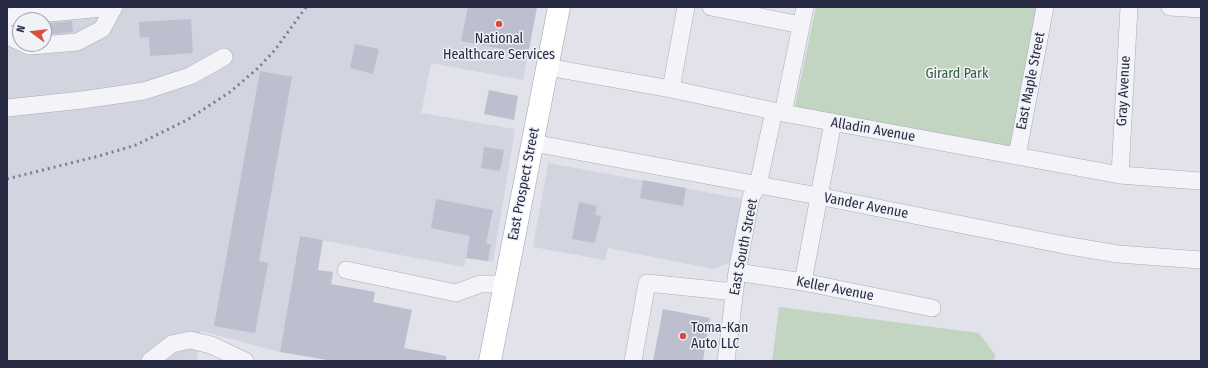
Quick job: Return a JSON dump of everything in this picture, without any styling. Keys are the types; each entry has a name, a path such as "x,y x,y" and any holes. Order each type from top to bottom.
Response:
{"main road":[{"name":"East Prospect Street","path":"490,361 559,7"}],"street":[{"path":"7,17 114,7"},
{"path":"52,44 77,42 102,29 114,7"},
{"path":"671,89 686,7"},
{"path":"711,7 802,25"},
{"name":"East South Street","path":"726,361 737,272 751,197 758,185 802,25 805,7"},
{"name":"East Maple Street","path":"1017,156 1045,7"},
{"name":"Gray Avenue","path":"1120,175 1129,7"},
{"path":"1170,7 1192,8"},
{"path":"7,108 82,100 144,91 190,76 224,57"},
{"name":"Alladin Avenue","path":"547,67 671,89 778,112 1120,175 1201,182"},
{"path":"803,282 833,122"},
{"name":"Vander Avenue","path":"532,143 1118,254 1201,260"},
{"path":"346,270 456,293 480,284 504,284"},
{"name":"Keller Avenue","path":"737,272 803,282 932,308"},
{"path":"633,361 647,283 735,292"},
{"path":"150,361 172,344 190,340 211,345 245,361"}],"shaded area":[{"path":"7,7 537,7 523,80 431,63 421,113 515,129 493,262 466,258 464,267 300,236 280,352 201,331 197,361 8,361"},
{"path":"548,163 743,199 733,261 714,269 608,248 605,260 533,247"}],"green space":[{"name":"Girard Park","path":"816,7 1039,7 1012,151 794,111"},
{"path":"779,307 979,333 995,355 994,361 772,361"}],"building":[{"name":"National Healthcare Services","path":"468,7 537,7 528,54 461,41"},
{"path":"191,19 193,53 150,56 149,37 140,38 139,22"},
{"path":"72,21 73,32 52,34 52,23"},
{"path":"355,44 379,49 373,74 350,68"},
{"path":"260,71 292,77 259,261 268,263 255,333 214,326"},
{"path":"489,90 518,96 514,120 484,114"},
{"path":"484,147 504,150 500,171 481,168"},
{"path":"643,180 686,188 683,206 640,198"},
{"path":"436,199 493,210 486,243 491,244 488,261 466,258 470,236 431,228"},
{"path":"579,202 597,206 595,215 601,216 595,243 572,239"},
{"path":"300,236 323,240 318,270 333,272 331,284 375,292 373,302 412,310 404,348 446,356 446,361 333,361 280,352"},
{"name":"Toma-Kan Auto LLC","path":"663,309 710,318 703,361 653,361"}],"railway":[{"path":"7,179 99,156 136,145 187,120 230,92 257,69 275,50 306,7"}],"place":[{"name":"National Healthcare Services","path":"499,24"},
{"name":"Toma-Kan Auto LLC","path":"683,336"}]}
